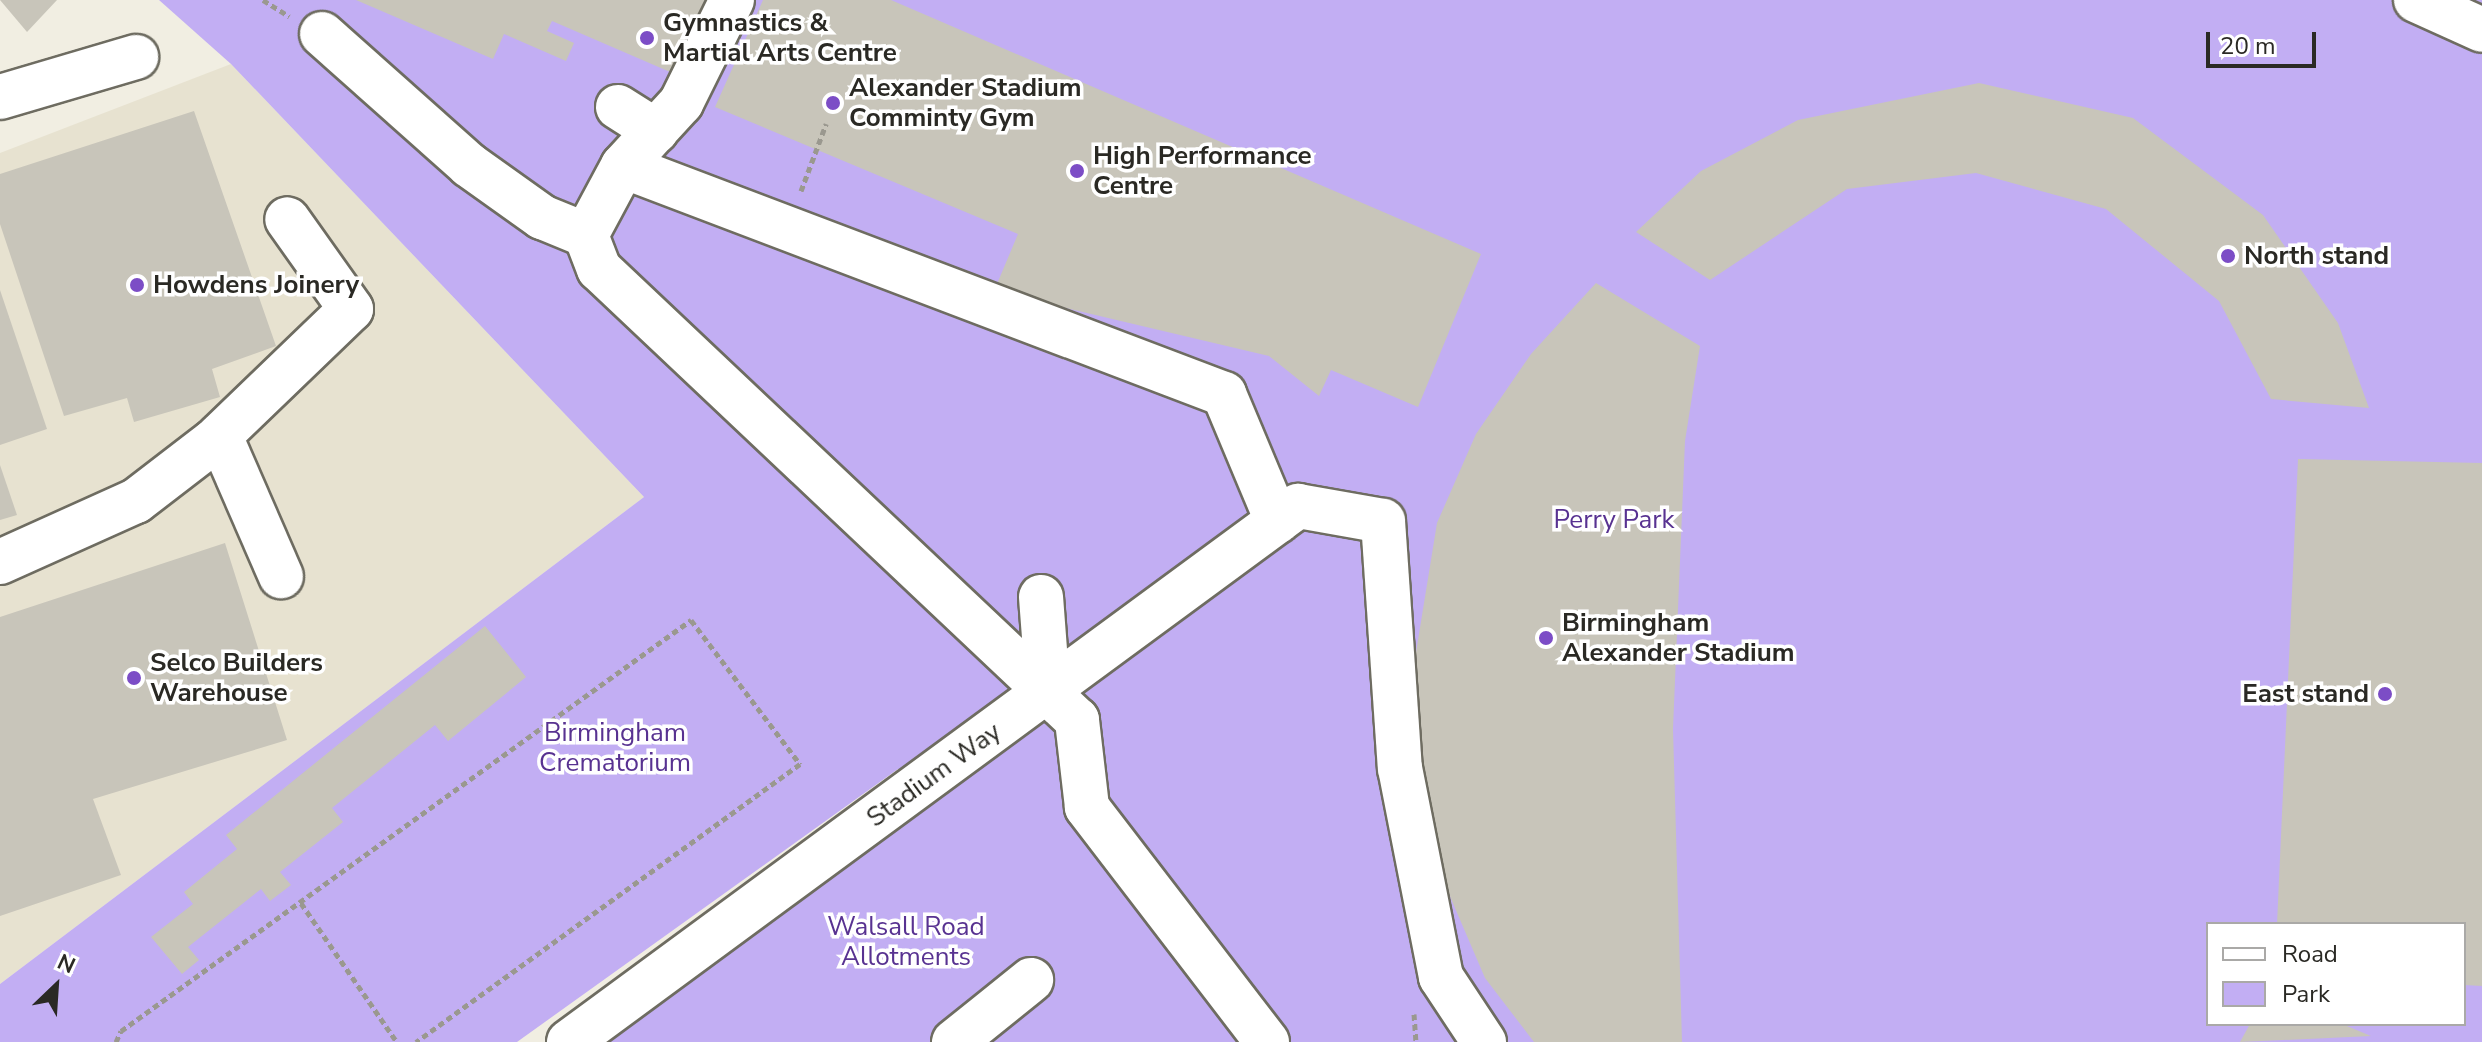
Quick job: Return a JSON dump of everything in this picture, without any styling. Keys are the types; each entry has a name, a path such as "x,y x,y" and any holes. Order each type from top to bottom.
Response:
{"street":[{"path":"586,235 623,166 681,103 732,0"},
{"path":"2416,0 2482,30"},
{"path":"322,34 469,165 542,217 586,235 599,269 1077,720 1087,807 1267,1042"},
{"path":"0,97 136,57"},
{"path":"618,107 656,131"},
{"path":"623,166 1224,394 1287,514 1383,521 1402,783 1441,977 1484,1042"},
{"path":"0,562 136,501 220,436 351,309 287,219"},
{"path":"220,436 281,576"},
{"name":"Stadium Way","path":"569,1042 1287,514"},
{"path":"1041,597 1048,691"},
{"path":"954,1042 1031,980"}],"path":[{"path":"788,227 826,124"},
{"path":"116,1042 121,1031 301,903 620,665 691,620 800,764 416,1042"},
{"path":"301,903 397,1042"}],"shaded area":[{"path":"231,64 644,497 0,984 0,153"}],"green space":[{"name":"Perry Park","path":"159,0 2482,0 2482,1042 606,1042 928,799 898,769 517,1042 0,1042 0,984 644,497 231,64"}],"building":[{"path":"0,0 57,0 27,32"},
{"name":"Gymnastics & Martial Arts Centre","path":"356,0 718,0 684,78 552,21 547,31 574,43 566,61 504,34 493,59"},
{"name":"High Performance Centre","path":"763,0 891,0 1481,254 1418,407 1331,370 1319,396 1269,356 994,291 1018,234 715,107"},
{"name":"North stand","path":"1979,83 2133,118 2263,215 2338,323 2369,408 2271,399 2219,301 2106,209 1976,173 1847,189 1710,280 1636,232 1701,171 1798,120"},
{"name":"Howdens Joinery","path":"194,111 276,346 212,369 220,397 134,422 127,398 64,416 0,224 0,174"},
{"name":"Birmingham Alexander Stadium","path":"1596,283 1700,346 1685,441 1673,729 1682,1042 1534,1042 1485,978 1440,873 1416,774 1411,683 1437,523 1476,434 1531,354"},
{"path":"0,290 47,429 0,445"},
{"name":"East stand","path":"2298,459 2482,463 2482,986 2466,985 2466,922 2277,922"},
{"path":"0,465 17,515 0,520"},
{"name":"Selco Builders Warehouse","path":"225,543 287,740 93,799 121,875 0,916 0,617"},
{"path":"485,626 526,677 448,741 435,725 332,808 343,822 280,872 291,885 270,901 261,889 188,947 199,960 182,974 151,937 193,904 184,892 237,849 226,835"},
{"path":"2249,1026 2347,1026 2371,1036 2240,1042"}],"place":[{"name":"Gymnastics & Martial Arts Centre","path":"647,38"},
{"name":"Alexander Stadium Comminty Gym","path":"833,103"},
{"name":"High Performance Centre","path":"1077,171"},
{"name":"North stand","path":"2228,256"},
{"name":"Howdens Joinery","path":"137,285"},
{"name":"Birmingham Alexander Stadium","path":"1546,638"},
{"name":"Selco Builders Warehouse","path":"134,678"},
{"name":"East stand","path":"2385,694"}],"park label":[{"name":"Birmingham Crematorium","path":"615,748"},
{"name":"Walsall Road Allotments","path":"906,942"}]}
